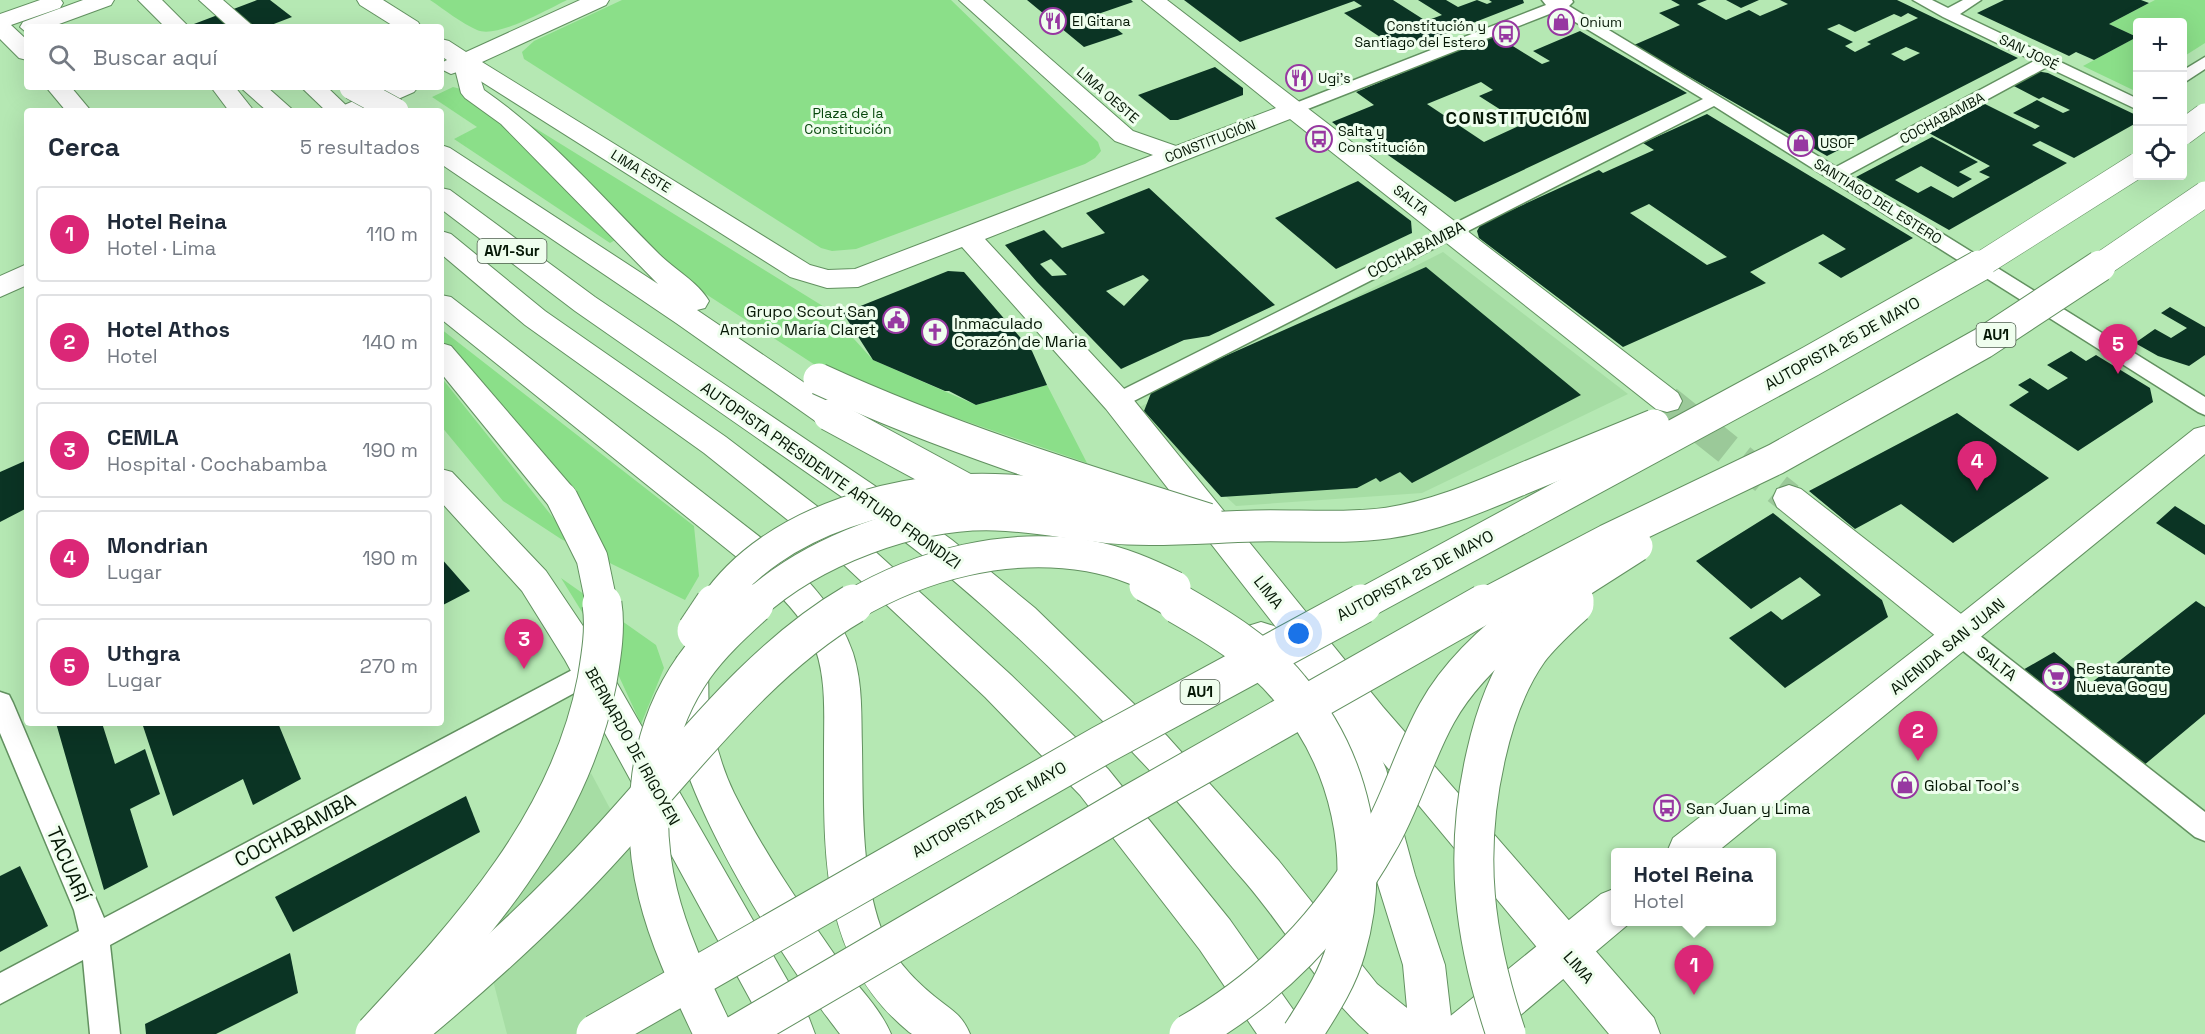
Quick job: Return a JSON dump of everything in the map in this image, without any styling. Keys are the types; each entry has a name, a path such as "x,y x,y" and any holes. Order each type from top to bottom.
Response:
{"main road":[{"path":"24,48 13,28 59,0"},
{"path":"26,24 103,0"},
{"path":"149,0 173,24"},
{"path":"210,0 239,24"},
{"path":"368,0 405,24"},
{"path":"444,71 598,0"},
{"name":"LIMA OESTE","path":"970,0 1124,136 1176,154"},
{"name":"LIMA OESTE","path":"999,0 1176,154"},
{"name":"SALTA","path":"1153,0 1667,401"},
{"name":"LIMA ESTE","path":"444,48 800,270 827,279 848,279"},
{"path":"465,61 473,93 510,119 661,272 703,308"},
{"path":"61,90 76,108"},
{"path":"225,90 240,108"},
{"path":"256,90 278,108"},
{"path":"316,90 337,108"},
{"path":"355,90 379,108"},
{"path":"357,90 390,108"},
{"path":"358,108 399,90"},
{"name":"CONSTITUCIÓN","path":"848,279 858,278 1294,109"},
{"path":"2187,129 2205,116"},
{"name":"LIMA OESTE","path":"1120,176 1125,159 1124,136"},
{"path":"451,153 819,379 894,413 973,443 1213,521"},
{"path":"451,153 829,415 1181,605 1223,631 1270,669 1300,702 1324,737 1349,795 1358,852 1355,912 1343,959 1334,982 1302,1034"},
{"name":"AUTOPISTA 25 DE MAYO","path":"596,1034 1102,745 1811,361 1979,266 2133,168"},
{"name":"AU1","path":"738,1034 1118,812 1478,607 1607,540 1776,459 1983,344 2111,260 2205,194"},
{"name":"AUTOPISTA PRESIDENTE ARTURO FRONDIZI","path":"444,198 585,304 900,520 940,549 1023,618 1154,748 1265,875 1362,999 1403,1034"},
{"name":"LIMA","path":"967,236 1117,401 1370,719 1564,950 1638,1034"},
{"name":"AV1-Sur","path":"444,242 535,318 715,445 856,555 998,686 1094,782 1215,935 1283,1034"},
{"path":"0,288 24,275"},
{"path":"444,306 766,561 791,584 814,614 834,652 841,684 845,850 853,902 868,945 889,983 926,1018 948,1034"},
{"path":"375,1034 454,948 489,905 523,856 560,785 585,725 599,668 601,600 595,568 582,532 562,498 444,357"},
{"path":"714,1034 683,965 658,900 649,845 650,804 659,744 670,710 689,675 713,644 748,607 787,578 848,547 886,533 954,517 1011,515 1129,529 1360,525 1388,522 1441,509 1498,489 1811,361"},
{"name":"AVENIDA SAN JUAN","path":"1692,848 1961,635 2205,437"},
{"path":"1189,1034 1217,1019 1254,994 1302,947 1344,894 1392,814 1434,715 1468,669 1518,623 1776,459"},
{"name":"BERNARDO DE IRIGOYEN","path":"444,484 534,581 591,671 793,1034"},
{"path":"869,1034 840,1002 742,850 719,808 700,758 688,683 691,648 707,612 735,578 779,544 812,527 851,512 909,496 940,491 1012,490 1255,526"},
{"name":"SALTA","path":"1789,498 1961,635"},
{"path":"403,1034 472,976 557,895 730,709 786,653 819,626 878,591 926,571 968,559 1013,553 1086,556 1138,570 1175,587 1258,634 1316,686 1356,742 1376,799 1395,875 1424,965 1431,1034"},
{"path":"1506,1034 1483,955 1472,892 1470,843 1479,778 1500,708 1524,658 1557,620 1622,556"},
{"path":"1370,719 1376,799"},
{"path":"1464,1034 1611,912"}],"street":[{"name":"SAN JOSÉ","path":"1920,0 2133,103"},
{"path":"1948,14 1974,0"},
{"name":"CONSTITUCIÓN","path":"1294,109 1560,2"},
{"name":"SANTIAGO DEL ESTERO","path":"1560,2 2205,407"},
{"name":"COCHABAMBA","path":"1837,174 2046,61"},
{"path":"2187,75 2205,62"},
{"name":"COCHABAMBA","path":"1117,401 1715,99"},
{"name":"SALTA","path":"1961,635 2205,828"},
{"name":"COCHABAMBA","path":"0,989 591,671"},
{"name":"TACUARÍ","path":"0,703 87,910 95,938 105,1034"}],"shaded area":[{"path":"1443,252 1628,394 1422,493 1236,506 1134,410"},
{"path":"591,773 638,861 723,1034 507,1034 480,931"}],"green space":[{"path":"430,0 567,0 522,22 486,32 465,24"},
{"name":"Plaza de la Constitución","path":"622,0 951,0 1098,142 1101,151 1085,164 856,249 832,251 821,248 524,59 522,52 534,41"},
{"path":"2155,0 2205,0 2205,43 2187,54 2187,18 2133,18 2133,35 2109,24"},
{"path":"2133,39 2133,90 2083,66"},
{"path":"453,87 465,90 521,135 617,239 610,243 454,139 477,127 432,97"},
{"path":"522,120 826,308 873,360 976,405 1047,385 1087,463 829,374 678,276"},
{"path":"444,331 694,526 699,576 685,600 561,539 503,501 444,430 444,381 555,520 582,504 444,343"},
{"path":"561,578 656,645 664,668 641,724 611,659"}],"building":[{"path":"257,0 270,0 292,17 274,24 194,24"},
{"path":"1027,0 1131,0 1133,2 1098,14 1123,34 1084,47"},
{"path":"1184,0 1393,0 1426,21 1442,15 1418,0 1446,0 1458,7 1477,0 1487,4 1492,2 1489,0 1523,0 1524,3 1401,51 1344,13 1362,6 1354,1 1240,42"},
{"path":"1671,0 1707,0 1697,4 1726,20 1749,10 1760,16 1788,4 1780,0 1897,0 2018,58 1827,156 1634,45 1680,25 1659,13 1680,5","holes":["1908,13 1918,18 1867,42 1871,44 1855,52 1845,46 1853,42 1827,29 1839,24 1855,32 1894,14 1901,17","1906,47 1920,53 1904,61 1891,54"]},
{"path":"1726,0 1759,0 1741,8"},
{"path":"2004,0 2141,0 2149,3 2109,24 2133,35 2133,39 2094,60 2076,52 2069,56 1977,13"},
{"path":"1580,31 1687,93 1455,202 1358,134 1351,137 1332,122 1374,105 1356,92 1495,35 1542,64 1550,61 1533,51","holes":["1481,82 1493,90 1479,96 1523,124 1484,142 1427,104"]},
{"path":"1215,67 1243,88 1243,95 1178,120 1170,120 1138,95"},
{"path":"2036,71 2048,73 2133,114 2133,125 2074,158 2040,141 2032,145 2067,163 1949,230 1856,177 1932,137 1978,162 1959,172 1972,179 1958,187 1921,166 1895,180 1918,193 1931,186 1953,198 1990,177 1979,172 1990,166 1929,133 1985,104 2035,129 2040,126 2013,113 2037,100 2063,113 2070,110 2043,97 2039,99 2010,84"},
{"path":"1707,114 1913,238 1841,278 1818,263 1846,249 1823,234 1750,272 1766,283 1623,347 1479,238 1477,231 1481,224 1599,170 1603,173 1654,150 1643,143","holes":["1649,204 1727,257 1707,265 1630,213"]},
{"path":"1358,181 1411,221 1412,233 1336,269 1275,218"},
{"path":"1149,188 1275,305 1209,336 1184,340 1121,369 1037,282 1005,245 1044,230 1062,248 1105,233 1086,213","holes":["1051,259 1067,275 1052,276 1040,264","1143,275 1149,280 1124,306 1106,291"]},
{"path":"1426,267 1581,395 1412,483 1400,472 1380,482 1376,478 1357,488 1221,497 1144,411 1153,388"},
{"name":"Inmaculado Corazón de Maria","path":"948,271 964,272 1032,351 1047,385 976,405 949,391 873,360 843,313"},
{"path":"2170,307 2205,327 2205,355 2189,366 2158,356 2135,343 2155,329 2171,338 2187,328 2161,313"},
{"path":"2071,351 2086,361 2096,355 2150,388 2153,402 2078,451 2009,405 2029,392 2018,385 2030,378 2048,390 2068,378 2047,365"},
{"path":"1957,413 2049,478 1953,543 1901,504 1855,529 1809,491"},
{"path":"24,461 24,510 0,522 0,472"},
{"path":"2175,506 2205,525 2205,555 2156,523"},
{"path":"1773,513 1882,600 1888,617 1785,688 1729,638 1771,611 1782,620 1821,595 1800,577 1751,609 1696,561"},
{"path":"444,561 470,591 444,604"},
{"path":"2196,601 2205,607 2205,714 2143,766 2021,671 2054,652 2091,683"},
{"path":"57,726 103,726 115,764 145,749 160,794 130,809 148,867 104,890"},
{"path":"143,726 279,726 301,779 253,805 243,779 173,816"},
{"path":"466,796 480,832 293,932 275,897"},
{"path":"20,866 48,926 0,952 0,876"},
{"path":"290,953 298,993 216,1034 146,1034 145,1024"}],"tunnel":[{"path":"1667,401 1789,498"}],"place":[{"name":"El Gitana","path":"1053,21"},
{"name":"Onium","path":"1561,22"},
{"name":"Constitución y Santiago del Estero","path":"1506,34"},
{"name":"Ugi's","path":"1299,78"},
{"name":"Salta y Constitución","path":"1319,139"},
{"name":"USOF","path":"1801,143"},
{"name":"Grupo Scout San Antonio María Claret","path":"896,320"},
{"name":"Inmaculado Corazón de Maria","path":"935,332"},
{"name":"Uthgra","path":"2118,374"},
{"name":"Mondrian","path":"1977,491"},
{"name":"CEMLA","path":"524,669"},
{"name":"Restaurante Nueva Gogy","path":"2056,677"},
{"name":"Hotel Athos","path":"1918,761"},
{"name":"Global Tool's","path":"1905,785"},
{"name":"San Juan y Lima","path":"1667,808"},
{"name":"Hotel Reina","path":"1694,995"}],"district":[{"name":"CONSTITUCIÓN","path":"1517,118"}]}
